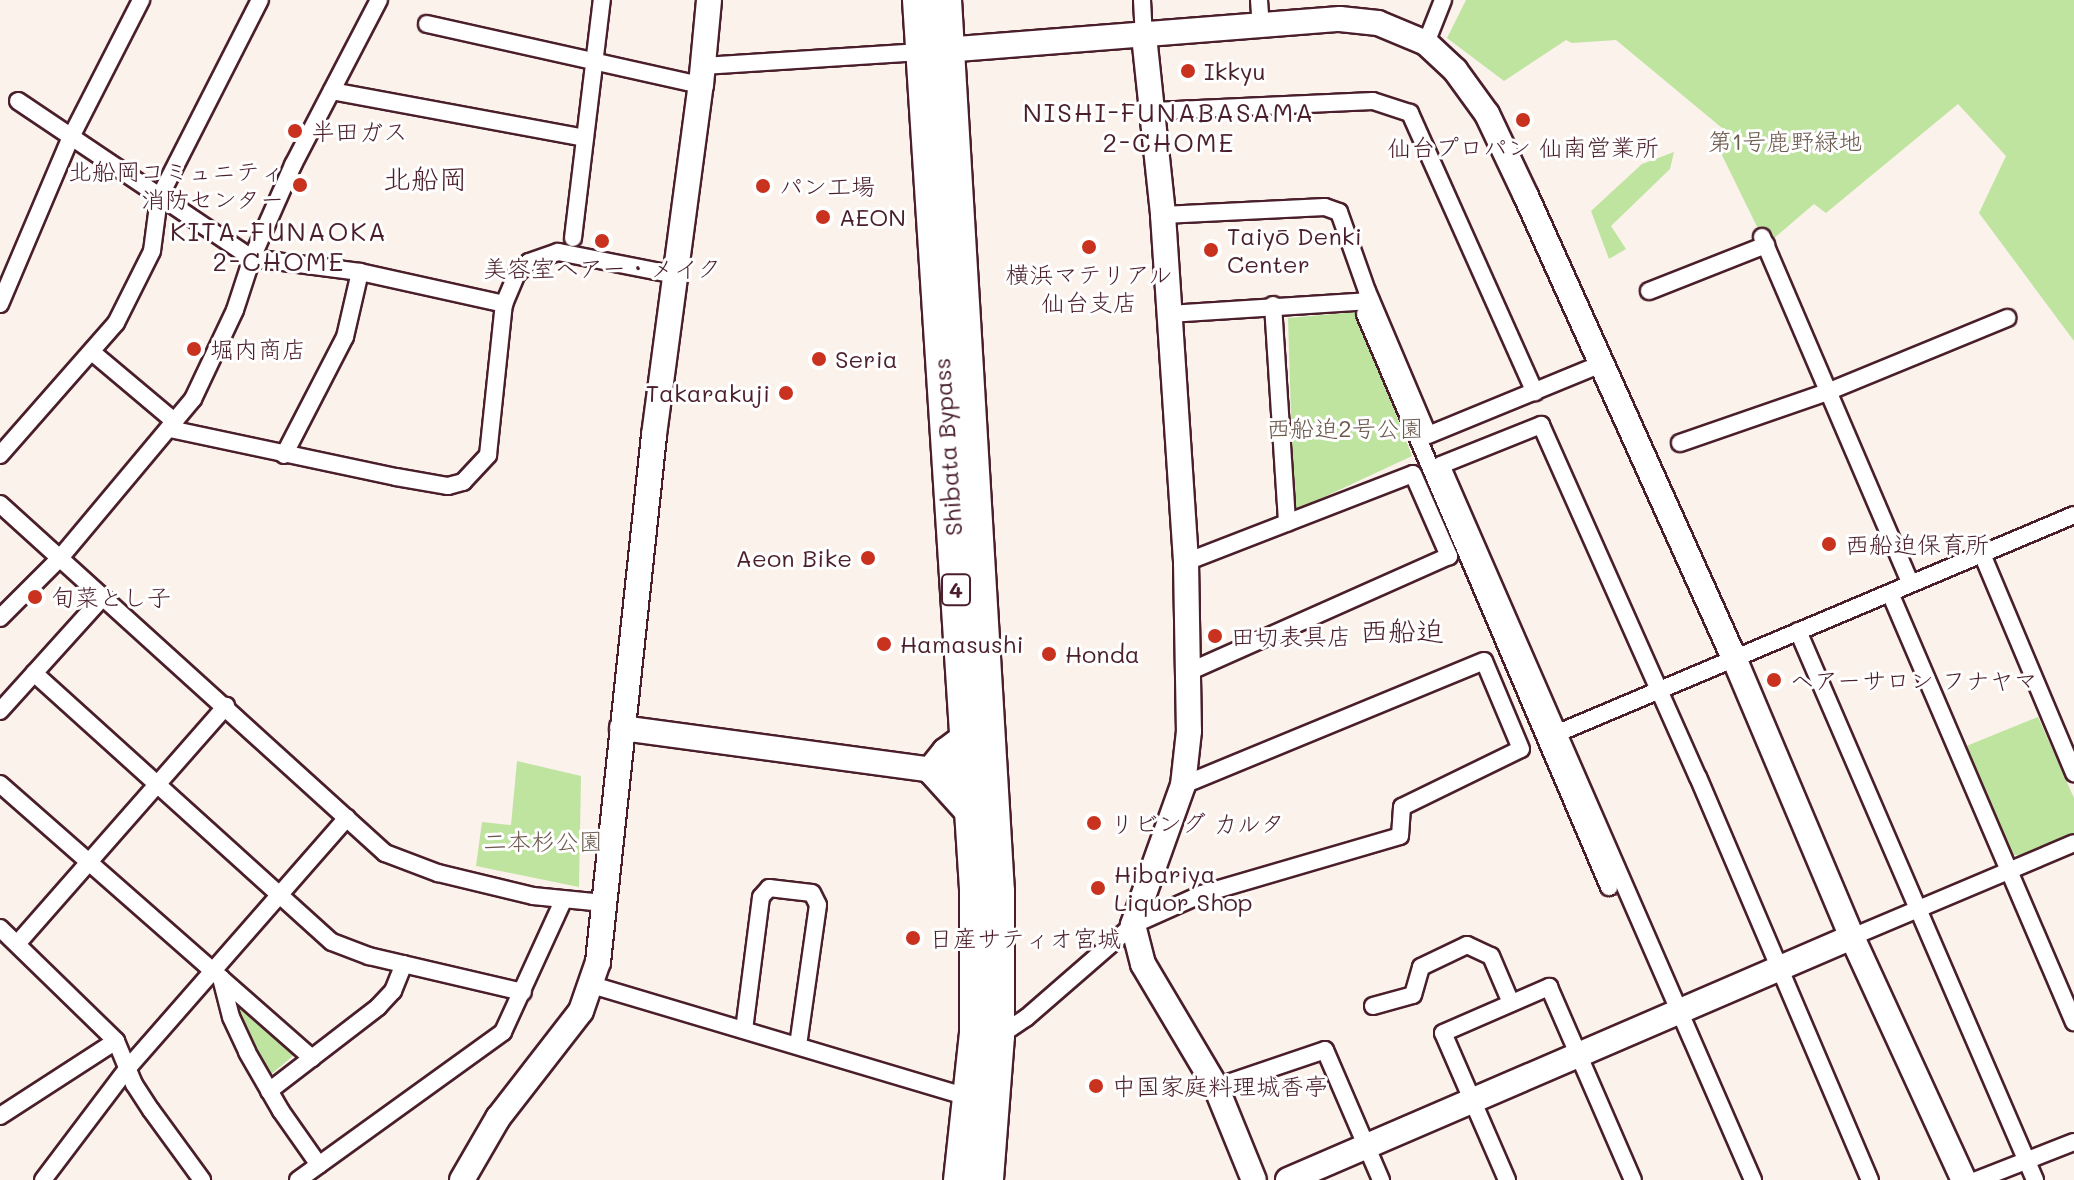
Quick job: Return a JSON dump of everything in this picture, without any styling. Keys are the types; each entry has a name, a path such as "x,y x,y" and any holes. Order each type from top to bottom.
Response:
{"highway":[{"name":"Shibata Bypass","path":"918,0 935,51 999,891 999,1036 988,1180"},
{"name":"Shibata Bypass","path":"946,0 935,51 977,968 970,1098 959,1180"},
{"path":"967,738 947,753 933,770 972,813"}],"street":[{"path":"0,304 71,137 141,0"},
{"path":"0,455 116,323 152,251 159,198 260,0"},
{"path":"0,618 60,558 193,399 235,310 252,258 293,165 379,0"},
{"path":"573,238 602,0"},
{"path":"462,1180 498,1118 567,1032 592,985 709,0"},
{"path":"1142,0 1163,215 1186,562 1189,672 1183,785 1133,925 1143,964 1216,1087 1254,1180"},
{"path":"1259,0 1261,26"},
{"path":"1426,43 1443,0"},
{"path":"427,24 594,64 702,76 935,51 1359,21 1378,23 1426,43 1455,70 1487,114 1734,658 1852,937 1964,1180"},
{"path":"332,91 585,138"},
{"path":"18,101 252,258 360,272 504,304"},
{"path":"1154,111 1373,101 1410,113 1535,392"},
{"path":"1163,215 1325,207 1339,212 1368,308 1609,887"},
{"path":"1649,291 1764,241 1910,583"},
{"path":"92,352 173,426 284,455 448,486 463,482 488,455 504,304 517,274 544,254 558,252 675,275"},
{"path":"284,455 345,337 360,272"},
{"path":"1169,314 1273,305 1368,308"},
{"path":"1273,305 1287,523"},
{"path":"1368,308 1428,435 1601,364"},
{"path":"1680,443 1827,392 2007,318"},
{"path":"1753,1180 1677,1012 1441,465 1541,425 1660,690 1870,1180"},
{"path":"1186,562 1413,474 1449,556 1189,672"},
{"path":"3,514 60,558 385,853 425,868 563,901 604,903"},
{"path":"1558,733 1910,583 2073,518"},
{"path":"1982,554 2074,773"},
{"path":"1890,593 2074,1022"},
{"path":"0,711 103,597"},
{"path":"1798,631 2035,1180"},
{"path":"999,1036 1066,985 1133,925 1202,894 1400,836 1402,807 1521,749 1484,661 1183,785"},
{"path":"34,673 332,942 404,964 523,992"},
{"path":"17,944 226,706"},
{"path":"622,728 933,770"},
{"path":"0,784 312,1058"},
{"path":"51,1177 127,1069 217,975 347,818"},
{"path":"1288,1180 2074,843"},
{"path":"744,1030 761,897 769,888 812,893 818,905 798,1045"},
{"path":"298,1180 503,1032 563,901"},
{"path":"0,928 116,1041 127,1069 151,1110 197,1178"},
{"path":"1373,1006 1413,995 1421,967 1467,945 1491,956 1511,1003"},
{"path":"269,1091 386,999 393,991 404,964"},
{"path":"217,975 231,1017 269,1091 319,1165"},
{"path":"592,985 970,1098"},
{"path":"1507,1180 1443,1033 1549,987 1633,1180"},
{"path":"0,1116 116,1041"},
{"path":"1216,1087 1325,1050 1381,1180"},
{"path":"1977,1180 2074,1142"}],"green space":[{"name":"第1号鹿野緑地","path":"1466,0 2074,0 2074,341 1979,213 2006,156 1958,104 1826,213 1814,204 1766,245 1717,145 1722,128 1616,40 1572,43 1566,40 1504,81 1447,38"},
{"path":"1674,152 1670,169 1611,226 1626,249 1609,259 1591,211 1642,164"},
{"name":"西船迫2号公園","path":"1357,312 1412,456 1294,511 1288,318"},
{"path":"2038,717 2074,798 2074,835 2024,857 2011,854 1964,747"},
{"name":"二本杉公園","path":"517,761 581,776 579,887 476,866 482,822 511,825"},
{"path":"241,1006 294,1055 268,1077 234,1009"}],"place":[{"name":"Ikkyu","path":"1188,71"},
{"name":"仙台プロパン 仙南営業所","path":"1523,120"},
{"name":"半田ガス","path":"295,131"},
{"name":"北船岡コミュニティ 消防センター","path":"300,185"},
{"name":"パン工場","path":"763,186"},
{"name":"AEON","path":"823,217"},
{"name":"美容室ヘアー・メイク","path":"602,241"},
{"name":"横浜マテリアル 仙台支店","path":"1089,247"},
{"name":"Taiyō Denki Center","path":"1211,250"},
{"name":"堀内商店","path":"194,349"},
{"name":"Seria","path":"819,359"},
{"name":"Takarakuji","path":"786,393"},
{"name":"西船迫保育所","path":"1829,544"},
{"name":"Aeon Bike","path":"868,558"},
{"name":"旬菜とし子","path":"35,597"},
{"name":"田切表具店","path":"1215,636"},
{"name":"Hamasushi","path":"884,644"},
{"name":"Honda","path":"1049,654"},
{"name":"ヘアーサロン フナヤマ","path":"1774,680"},
{"name":"リビング カルタ","path":"1094,823"},
{"name":"Hibariya Liquor Shop","path":"1098,888"},
{"name":"日産サティオ宮城","path":"913,938"},
{"name":"中国家庭料理城香亭","path":"1096,1086"}],"district":[{"name":"NISHI-FUNABASAMA 2-CHOME","path":"1169,128"},
{"name":"北船岡","path":"425,178"},
{"name":"KITA-FUNAOKA 2-CHOME","path":"279,247"},
{"name":"西船迫","path":"1402,630"}]}
